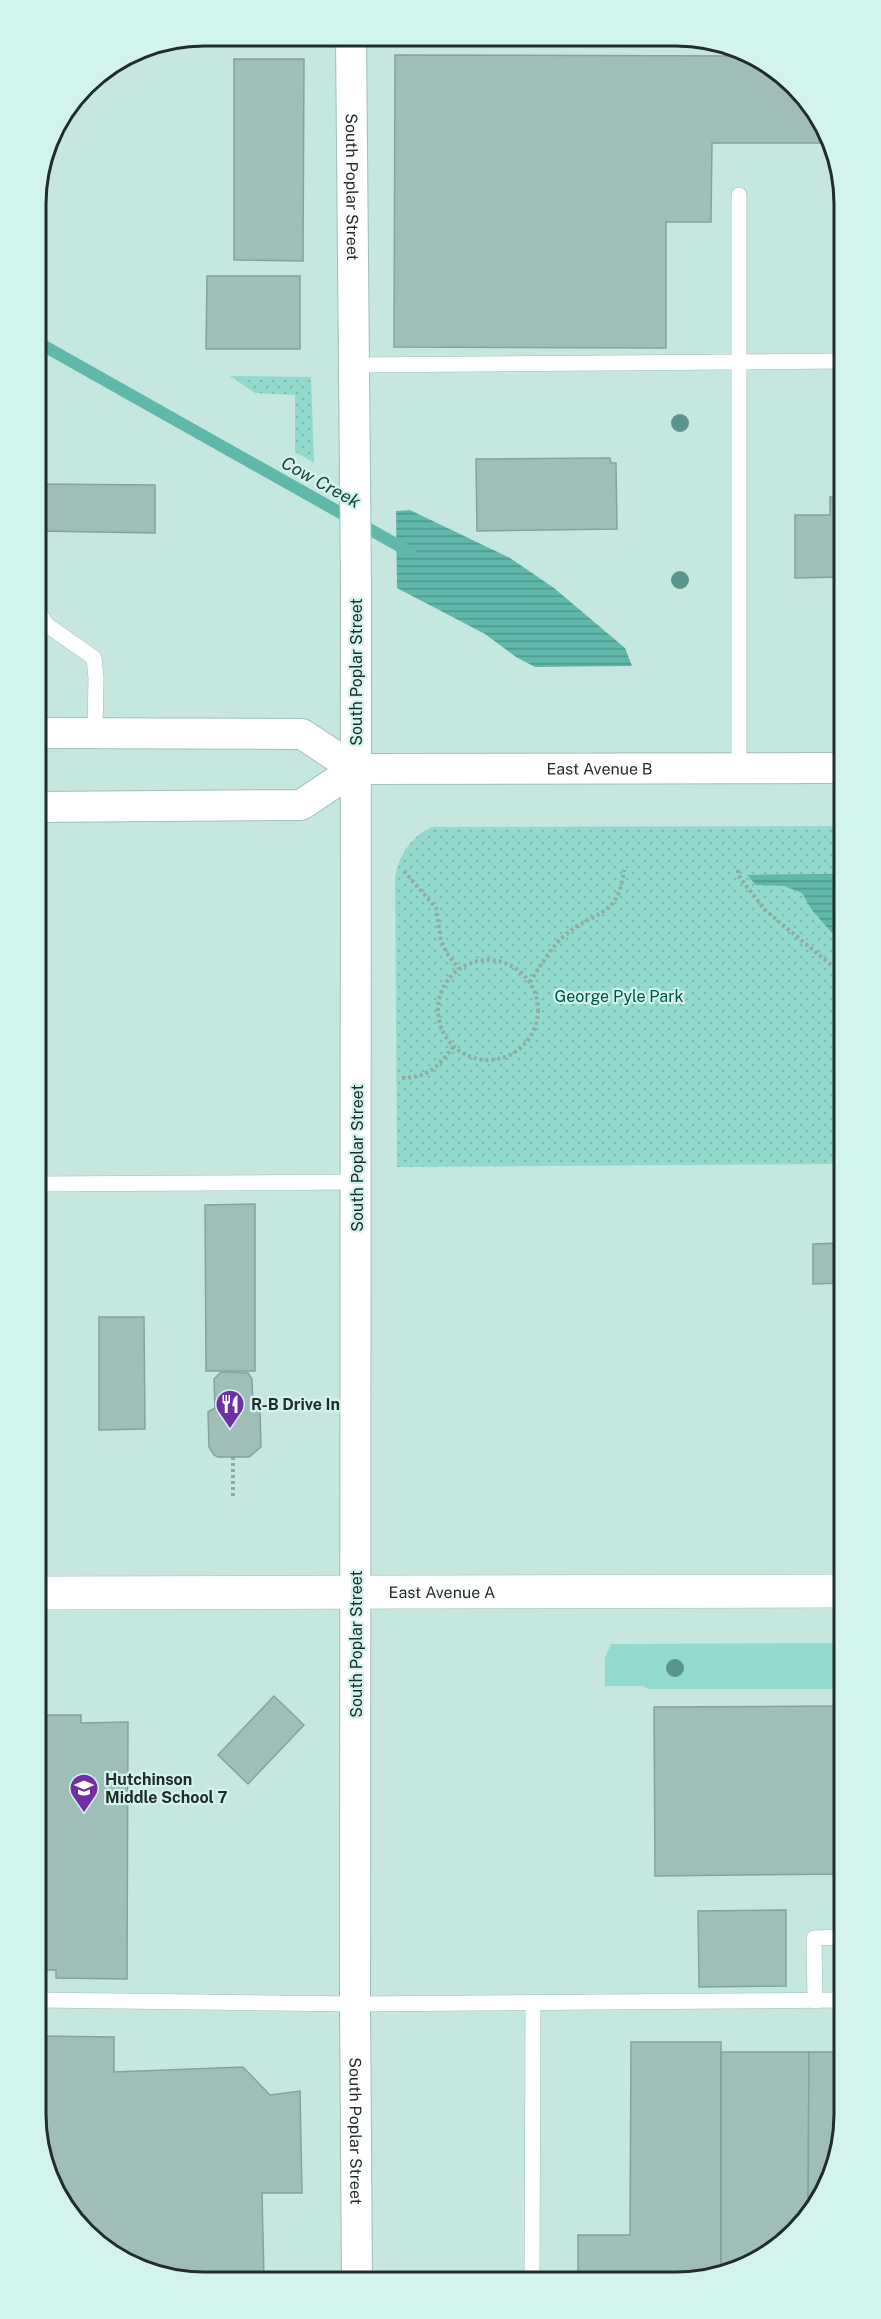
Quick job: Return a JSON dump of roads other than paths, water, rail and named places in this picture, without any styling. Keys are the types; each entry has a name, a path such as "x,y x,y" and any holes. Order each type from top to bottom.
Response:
{"main road":[{"name":"East Avenue A","path":"46,1593 834,1591"}],"street":[{"name":"South Poplar Street","path":"351,47 356,485 355,2004 357,2272"},
{"path":"47,734 302,734 356,768 301,805 47,807"},
{"name":"East Avenue B","path":"356,768 834,768"}],"lane":[{"path":"739,195 739,767"},
{"path":"354,365 834,361"},
{"path":"47,625 94,658 95,734"},
{"path":"46,1184 357,1182"},
{"path":"815,2001 814,1938 834,1937"},
{"path":"46,2000 355,2004 834,2000"},
{"path":"532,2272 534,2002"}],"waterway":[{"name":"Cow Creek","path":"47,348 410,552"}],"place":[{"name":"R-B Drive In","path":"230,1430"},
{"name":"Hutchinson Middle School 7","path":"84,1814"}],"park label":[{"name":"George Pyle Park","path":"619,996"}]}
